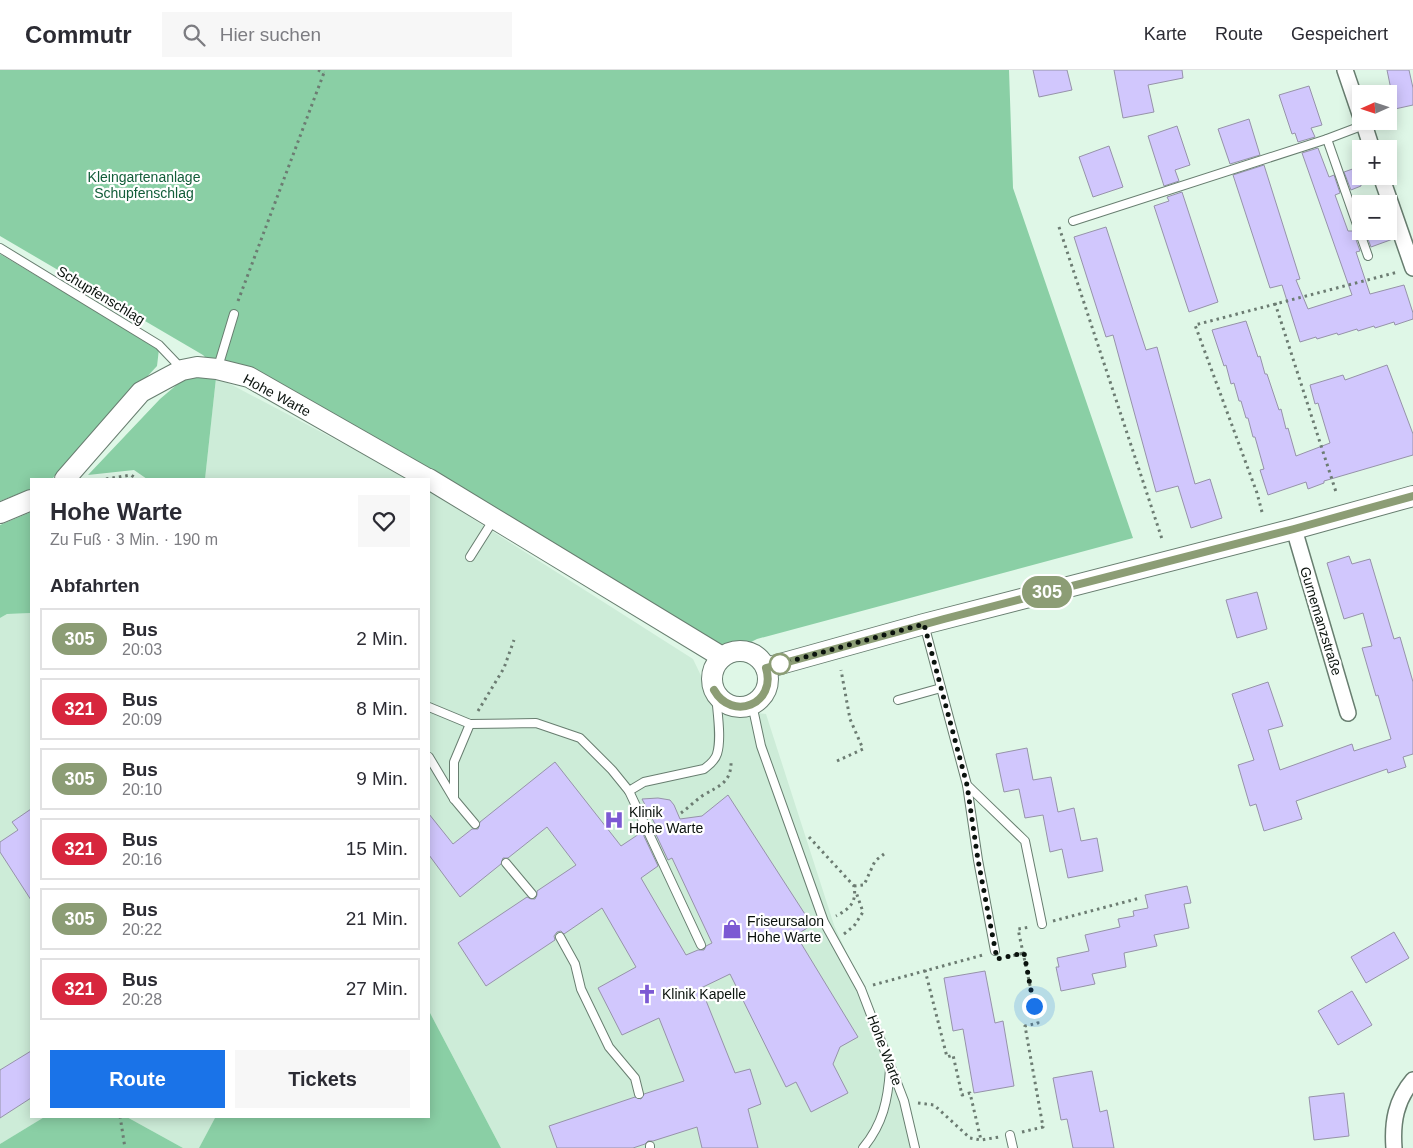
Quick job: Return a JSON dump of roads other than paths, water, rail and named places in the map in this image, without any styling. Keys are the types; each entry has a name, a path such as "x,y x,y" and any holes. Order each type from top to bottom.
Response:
{"street":[{"path":"1345,70 1352,90"},
{"path":"1385,185 1408,269"},
{"name":"Hohe Warte","path":"67,478 141,392 182,370 197,367 217,369 249,377 426,478"},
{"name":"Hohe Warte","path":"430,480 722,657"},
{"path":"766,668 924,624 1294,529 1413,496"},
{"path":"0,513 30,500"},
{"name":"Gurnemanzstraße","path":"1294,529 1348,713"},
{"path":"735,651 750,653 759,658 766,668 766,688 761,697 752,704 742,707 732,706 721,700 716,694 712,674 722,657 735,651"},
{"path":"1394,1148 1393,1132 1398,1105 1404,1091 1413,1080"}],"lane":[{"path":"1073,221 1327,139 1352,126"},
{"path":"1327,139 1368,256"},
{"name":"Schupfenschlag","path":"0,248 160,345 182,370"},
{"path":"217,369 234,314"},
{"path":"470,557 494,518"},
{"path":"924,624 967,785 978,860 995,951"},
{"path":"898,700 941,688"},
{"path":"629,791 644,782 704,769 711,763 717,755 719,735 716,694"},
{"name":"Hohe Warte","path":"752,704 760,746 824,922 834,943 862,989 904,1101 915,1148"},
{"path":"430,707 470,724 536,723 580,738 612,770 629,791 701,945"},
{"path":"454,799 454,762 470,724"},
{"path":"430,759 454,799 475,824"},
{"path":"967,785 1025,841 1042,924"},
{"path":"506,863 532,894"},
{"path":"560,937 575,964 581,989 609,1047 634,1078 639,1094"},
{"path":"863,1148 875,1134 882,1113 888,1092 890,1065"},
{"path":"1010,1135 1013,1148"}],"place":[{"name":"Klinik Hohe Warte","path":"614,820"},
{"name":"Friseursalon Hohe Warte","path":"732,929"},
{"name":"Klinik Kapelle","path":"647,994"}],"park label":[{"name":"Kleingartenanlage Schupfenschlag","path":"144,186"}]}
